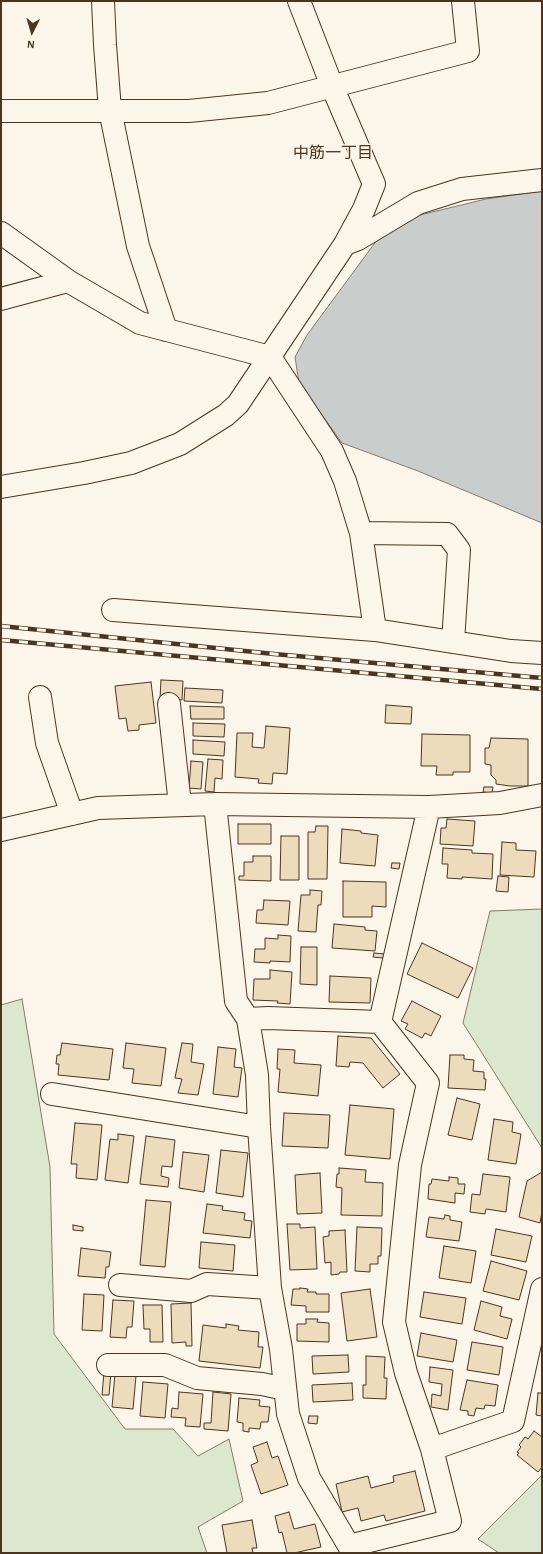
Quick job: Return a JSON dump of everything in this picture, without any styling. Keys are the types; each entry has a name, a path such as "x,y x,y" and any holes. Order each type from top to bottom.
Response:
{"street":[{"path":"103,1 104,45 110,110 138,246 166,330"},
{"path":"1,487 84,473 131,463 180,444 226,415 238,404 345,244 364,209 374,184 332,86 299,1"},
{"path":"1,111 189,111 268,103 468,51 463,1"},
{"path":"345,244 358,239 418,203 462,189 542,180"},
{"path":"1,233 68,281 140,323 270,357 332,451 345,482 361,533 375,630"},
{"path":"1,299 68,281"},
{"path":"361,533 447,534 459,550 453,642"},
{"path":"113,610 375,630 511,651 542,653"},
{"path":"40,697 47,743 72,814"},
{"path":"169,704 180,805"},
{"path":"1,830 98,808 215,804 429,807 500,803 542,794"},
{"path":"215,804 236,1001 248,1019 257,1075 270,1288 281,1350 288,1414 309,1478 349,1546 450,1522 432,1449 406,1373 394,1322 410,1165 428,1083 380,1022 268,1018 248,1019"},
{"path":"380,1022 429,807"},
{"path":"52,1094 259,1127"},
{"path":"120,1285 190,1291 207,1284 270,1288"},
{"path":"432,1449 513,1421 542,1289"},
{"path":"108,1365 165,1365 197,1378 262,1384 285,1389"}],"green space":[{"path":"542,909 542,1148 463,1023 490,911"},
{"path":"22,999 50,1167 54,1334 125,1429 173,1429 198,1456 229,1439 243,1501 198,1527 207,1553 1,1553 1,1005"},
{"path":"542,1475 542,1553 499,1553 478,1539"}],"shaded area":[{"path":"542,191 542,523 418,471 342,443 299,383 295,357 307,335 380,236 412,217 486,199"}],"building":[{"path":"161,680 183,681 182,700 160,698"},
{"path":"151,682 156,723 139,725 139,730 128,731 126,718 119,719 115,686"},
{"path":"185,688 223,690 222,703 184,701"},
{"path":"386,705 412,707 411,724 385,723"},
{"path":"190,706 224,707 224,719 191,719"},
{"path":"193,723 225,724 224,737 193,736"},
{"path":"266,726 290,728 287,774 273,773 272,784 258,783 259,779 235,777 237,733 253,733 252,747 264,748"},
{"path":"422,734 470,735 470,772 453,772 453,775 436,775 437,766 421,766"},
{"path":"491,738 528,739 528,786 496,784 496,780 491,775 491,765 485,764 485,748 489,748"},
{"path":"193,740 225,742 224,756 193,754"},
{"path":"208,759 223,760 222,779 215,778 214,792 205,791"},
{"path":"191,761 203,762 201,789 189,788"},
{"path":"484,787 493,787 492,793 483,792"},
{"path":"447,819 475,821 473,846 440,844 441,828 446,828"},
{"path":"238,824 271,824 271,844 238,844"},
{"path":"316,826 328,826 327,879 308,879 308,832 315,832"},
{"path":"342,829 378,835 375,866 340,863"},
{"path":"281,836 299,836 299,880 280,880"},
{"path":"502,842 516,843 516,850 536,851 534,877 500,875"},
{"path":"443,848 472,850 472,853 493,854 492,879 462,877 462,879 447,878 448,864 442,864"},
{"path":"253,856 271,856 271,881 239,880 239,876 244,876 244,862 253,862"},
{"path":"392,863 400,863 399,869 391,868"},
{"path":"498,876 509,877 508,892 496,891"},
{"path":"343,881 386,882 386,907 372,906 372,917 343,917"},
{"path":"310,890 322,891 321,905 318,905 316,932 298,931 301,895 310,895"},
{"path":"264,900 290,901 288,925 256,923 257,910 263,910"},
{"path":"334,924 365,927 365,930 377,931 375,951 332,948"},
{"path":"278,935 291,936 290,962 254,962 255,949 265,949 265,938 278,939"},
{"path":"422,943 473,968 458,998 407,974"},
{"path":"301,947 317,947 317,985 300,984"},
{"path":"374,953 384,954 383,958 373,957"},
{"path":"270,970 292,972 290,1004 277,1003 278,1001 253,1000 254,979 270,979"},
{"path":"330,976 371,978 370,1003 329,1002"},
{"path":"412,1001 441,1016 431,1036 425,1033 422,1038 405,1029 408,1024 401,1021"},
{"path":"338,1036 371,1038 400,1074 383,1088 363,1063 350,1062 349,1067 336,1066"},
{"path":"62,1043 113,1049 109,1080 58,1075 59,1064 56,1064 57,1055 60,1055"},
{"path":"126,1043 166,1048 161,1086 132,1083 134,1069 123,1068"},
{"path":"182,1043 193,1044 191,1062 204,1064 198,1095 178,1093 182,1079 175,1078"},
{"path":"218,1047 236,1049 234,1067 242,1068 238,1097 213,1094"},
{"path":"278,1049 295,1050 294,1063 321,1065 318,1096 278,1092 280,1069 277,1069"},
{"path":"450,1055 464,1055 464,1059 474,1060 473,1071 484,1072 484,1079 486,1079 485,1090 448,1088"},
{"path":"457,1098 480,1104 472,1140 448,1135"},
{"path":"350,1105 394,1109 390,1159 345,1155"},
{"path":"284,1113 330,1115 328,1148 282,1146"},
{"path":"494,1119 513,1122 512,1132 521,1134 516,1164 488,1160"},
{"path":"75,1123 102,1125 97,1180 76,1178 77,1164 71,1164"},
{"path":"118,1134 134,1136 128,1183 105,1180 110,1139 118,1140"},
{"path":"146,1136 175,1140 172,1167 162,1166 161,1176 169,1178 168,1187 140,1184"},
{"path":"221,1150 248,1153 243,1197 216,1193"},
{"path":"183,1152 209,1155 204,1192 179,1188"},
{"path":"339,1168 366,1170 365,1182 383,1183 382,1216 341,1215 342,1188 336,1187"},
{"path":"542,1172 542,1212 540,1223 519,1217 527,1181"},
{"path":"320,1173 322,1213 297,1214 295,1175"},
{"path":"483,1174 510,1177 506,1212 486,1209 485,1214 470,1212 472,1194 480,1195"},
{"path":"449,1177 458,1178 458,1184 465,1184 464,1194 455,1193 455,1203 428,1199 429,1184 431,1184 432,1179 449,1181"},
{"path":"146,1200 171,1202 165,1267 140,1265"},
{"path":"207,1204 223,1206 222,1210 245,1213 244,1220 252,1221 250,1238 203,1233"},
{"path":"445,1215 450,1216 450,1220 462,1222 459,1241 426,1237 429,1217 444,1219"},
{"path":"287,1224 300,1224 300,1228 315,1227 317,1269 290,1270"},
{"path":"73,1225 83,1227 83,1231 73,1230"},
{"path":"357,1227 382,1228 381,1256 378,1256 378,1264 370,1264 370,1272 355,1271"},
{"path":"496,1229 532,1236 526,1262 491,1255"},
{"path":"345,1230 347,1272 340,1272 339,1274 331,1275 331,1262 325,1263 323,1237 329,1236 329,1231"},
{"path":"201,1242 235,1245 233,1271 199,1268"},
{"path":"444,1246 476,1251 471,1283 439,1278"},
{"path":"81,1248 111,1252 109,1267 106,1267 105,1278 78,1276"},
{"path":"491,1261 527,1271 519,1300 483,1291"},
{"path":"293,1289 308,1289 307,1292 316,1292 316,1294 329,1294 329,1312 306,1312 306,1306 291,1305"},
{"path":"370,1289 377,1337 347,1341 341,1293"},
{"path":"424,1292 466,1298 462,1324 420,1317"},
{"path":"84,1294 104,1295 102,1331 82,1330"},
{"path":"113,1300 134,1301 132,1327 127,1327 126,1338 110,1337"},
{"path":"481,1301 502,1307 500,1316 512,1319 507,1339 474,1330"},
{"path":"191,1303 192,1346 186,1346 186,1342 172,1343 171,1304"},
{"path":"143,1305 162,1305 163,1342 150,1342 150,1329 144,1329"},
{"path":"306,1319 318,1319 317,1322 329,1323 329,1342 297,1341 297,1324 306,1324"},
{"path":"226,1324 239,1326 238,1330 259,1332 258,1347 263,1347 260,1368 199,1361 203,1325 226,1328"},
{"path":"421,1333 457,1340 453,1362 417,1356"},
{"path":"472,1342 503,1347 499,1375 467,1370"},
{"path":"348,1355 349,1372 313,1374 312,1356"},
{"path":"366,1356 385,1357 384,1378 387,1378 386,1399 363,1398 363,1385 366,1385"},
{"path":"430,1367 453,1370 448,1410 431,1407 432,1394 441,1396 442,1384 429,1382"},
{"path":"104,1372 111,1373 109,1395 102,1395"},
{"path":"115,1374 136,1376 133,1409 112,1407"},
{"path":"467,1380 498,1385 495,1406 485,1405 484,1409 476,1408 474,1416 468,1415 468,1411 460,1410"},
{"path":"143,1382 168,1384 165,1418 140,1416"},
{"path":"352,1383 353,1400 313,1402 312,1385"},
{"path":"179,1392 203,1394 200,1427 185,1426 186,1418 171,1417 172,1408 178,1409"},
{"path":"213,1392 231,1394 228,1431 204,1429 204,1423 211,1423"},
{"path":"538,1393 542,1393 542,1416 536,1415"},
{"path":"239,1398 260,1400 259,1406 270,1407 268,1422 261,1422 260,1429 249,1428 249,1432 243,1431 243,1423 237,1422"},
{"path":"309,1416 318,1416 317,1424 308,1423"},
{"path":"534,1431 542,1437 542,1467 538,1472 517,1455 519,1453 517,1452 521,1447 519,1445 525,1437 528,1439"},
{"path":"267,1442 272,1458 278,1456 288,1485 261,1494 251,1465 258,1462 253,1447"},
{"path":"415,1471 425,1511 386,1521 384,1515 361,1521 358,1508 342,1512 336,1484 368,1476 371,1488 394,1482 393,1476"},
{"path":"289,1512 294,1529 315,1524 321,1547 294,1553 287,1553 282,1532 279,1533 275,1516"},
{"path":"252,1520 257,1548 252,1548 253,1553 227,1553 222,1525"}],"railway":[{"path":"1,626 274,654 542,678"},
{"path":"1,640 542,689"}],"district":[{"name":"中筋一丁目","path":"333,153"}]}
